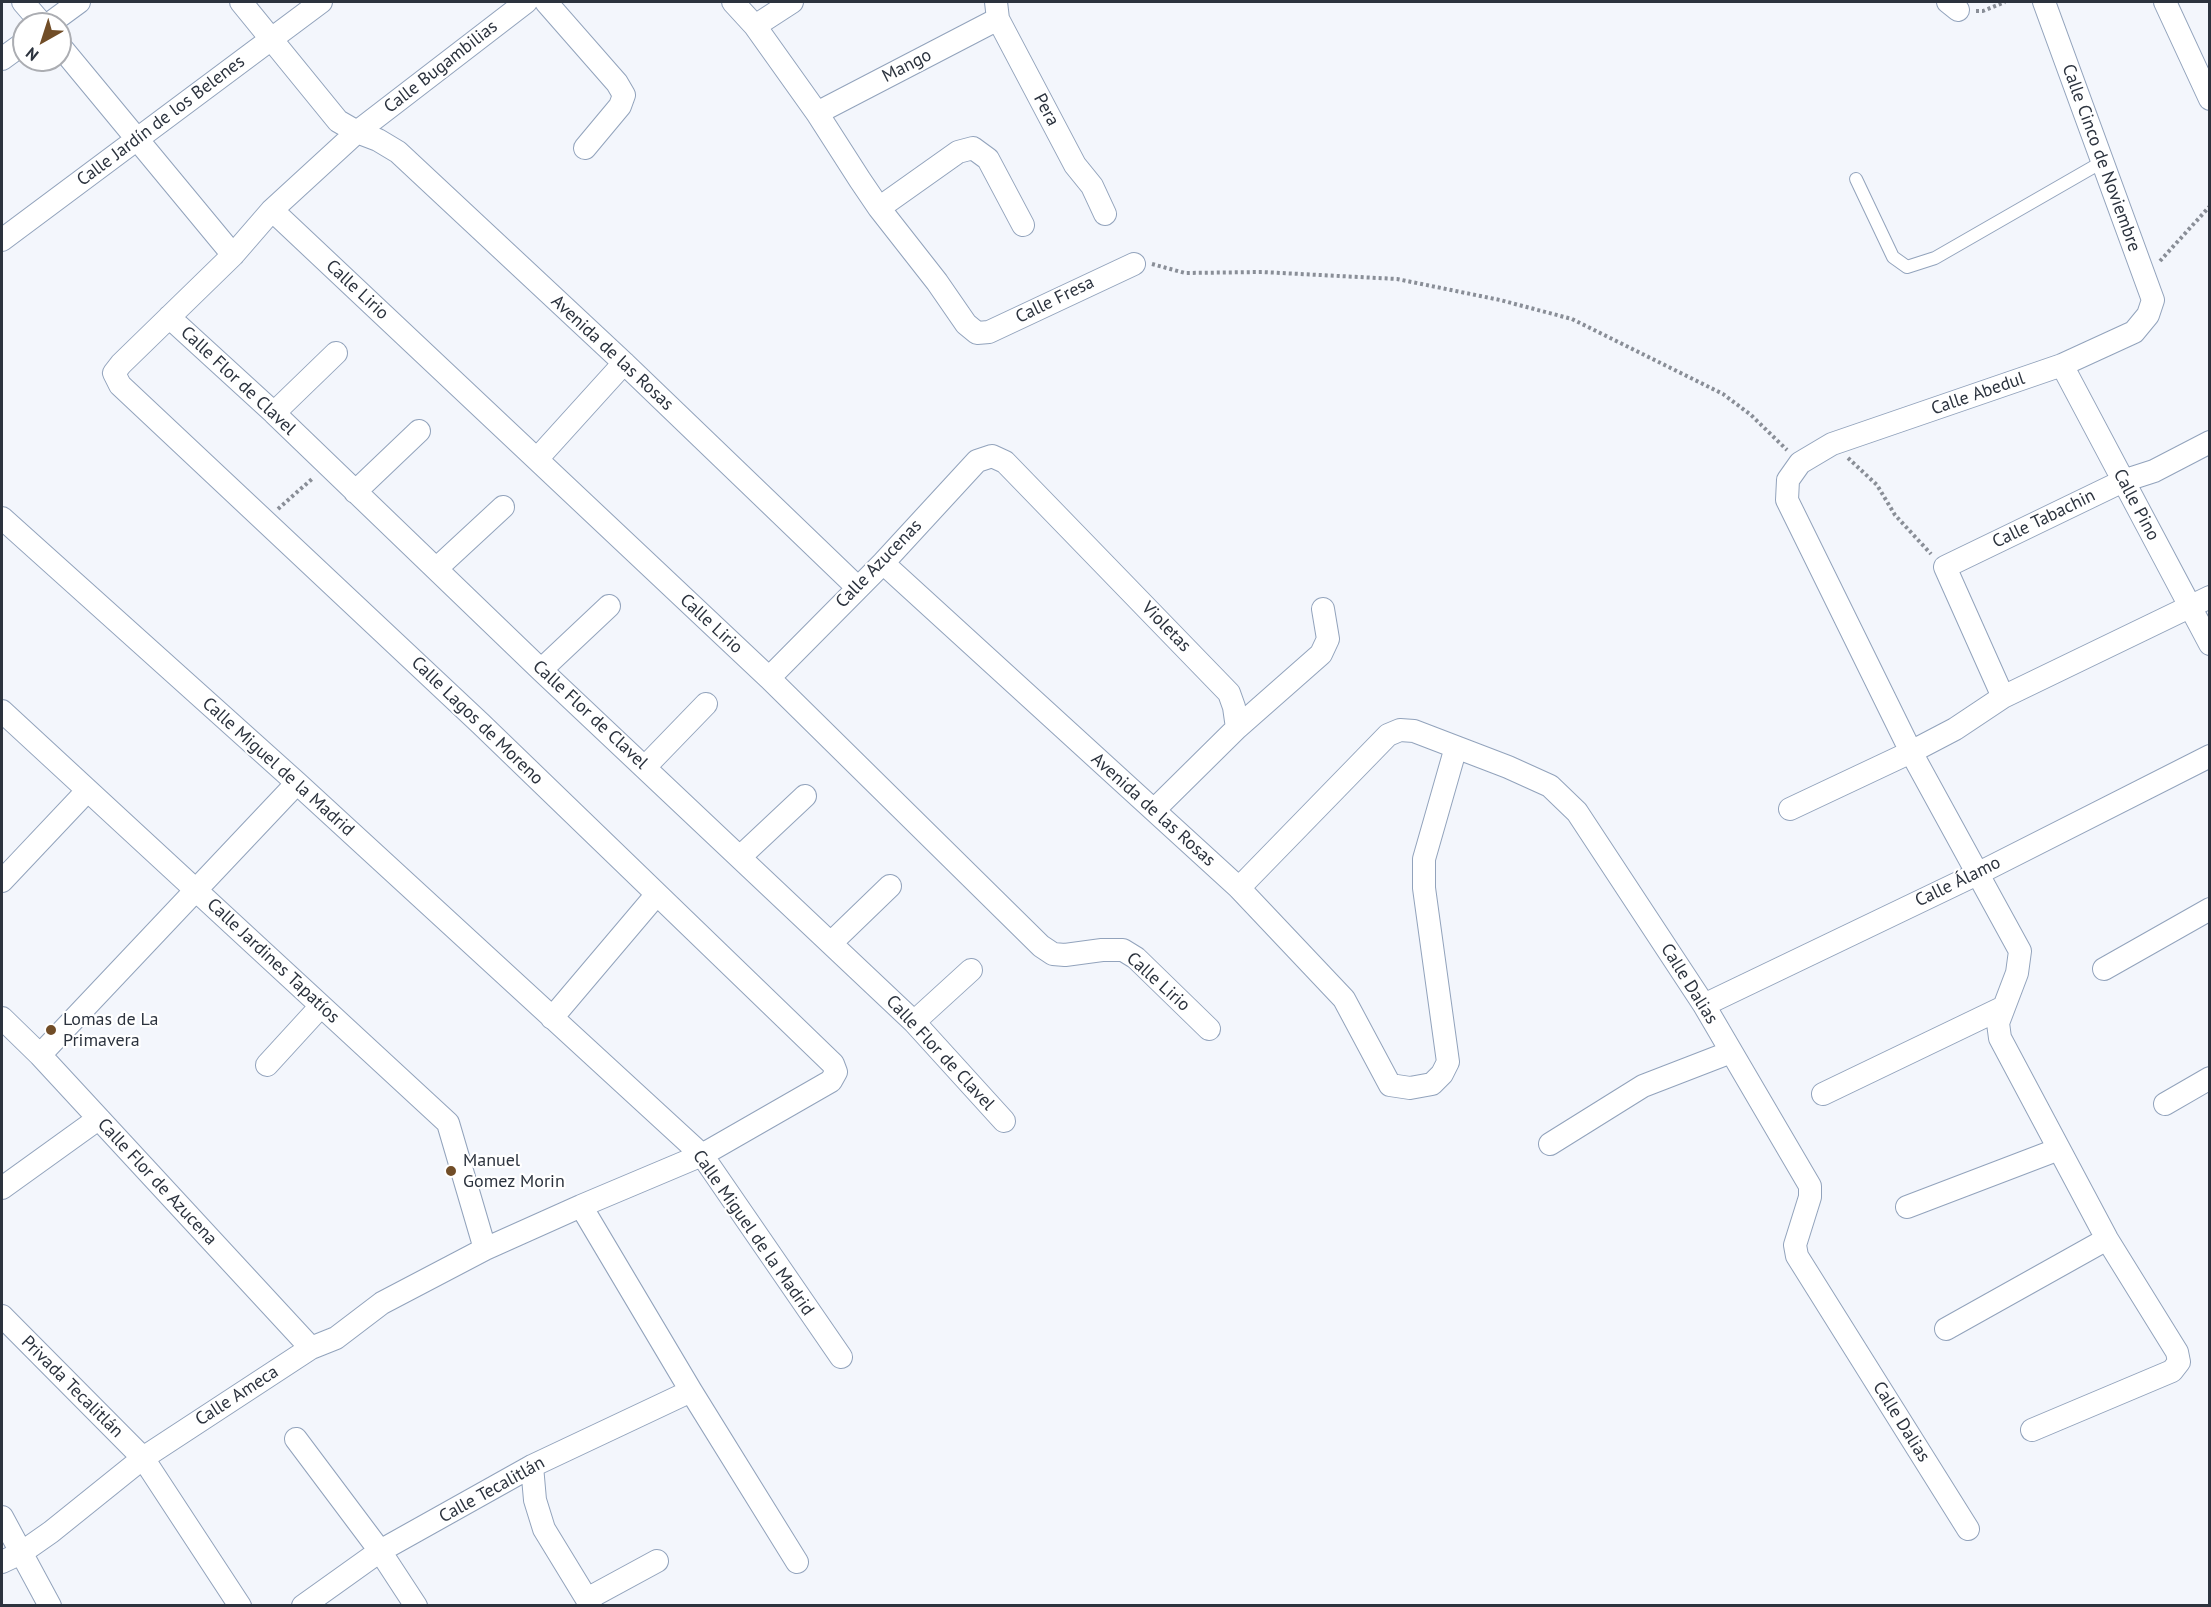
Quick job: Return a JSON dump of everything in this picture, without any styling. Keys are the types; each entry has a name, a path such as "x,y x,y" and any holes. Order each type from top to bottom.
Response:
{"street":[{"path":"65,12 79,2"},
{"name":"Avenida de las Rosas","path":"241,2 338,121 398,152 624,363 857,587"},
{"name":"Calle Jardín de los Belenes","path":"2,240 321,2"},
{"name":"Calle Bugambilias","path":"272,210 357,132 526,2"},
{"path":"546,2 617,83 624,95 620,106 585,148"},
{"path":"733,2 754,26 817,112 879,208 958,152 973,148 988,159 1023,225"},
{"path":"754,26 792,2"},
{"name":"Calle Cinco de Noviembre","path":"2044,2 2153,300 2148,315"},
{"path":"2165,2 2210,99"},
{"name":"Mango","path":"817,112 997,10"},
{"name":"Pera","path":"997,10 1075,165 1092,186 1105,214"},
{"path":"72,60 232,255"},
{"name":"Calle Fresa","path":"879,208 937,282 966,324 977,333 989,332 1134,264"},
{"path":"169,317 232,255 272,210"},
{"name":"Calle Lirio","path":"272,210 769,678 1041,946 1053,954 1065,955 1102,950 1123,950 1136,958 1209,1029"},
{"name":"Calle Abedul","path":"1800,463 1832,444 2062,366 2134,332 2148,315"},
{"name":"Calle Lagos de Moreno","path":"169,317 121,364 114,374 120,385 481,723 833,1064 836,1072"},
{"name":"Calle Flor de Clavel","path":"169,317 274,413 327,466 914,1022 1004,1121"},
{"path":"274,413 336,353"},
{"path":"537,459 624,363"},
{"name":"Calle Pino","path":"2062,366 2123,481 2200,602 2210,644"},
{"path":"356,492 419,431"},
{"name":"Calle Tabachin","path":"1945,567 2123,481 2154,471 2210,442"},
{"name":"Calle Azucenas","path":"769,678 883,563 977,461 992,456"},
{"name":"Violetas","path":"992,456 1005,462 1229,693 1237,728"},
{"path":"1800,463 1788,480 1787,500 1911,752 2020,951 2017,973 1998,1023 2000,1038 2107,1239 2177,1352 2179,1362 2172,1371 2032,1430"},
{"path":"436,568 503,507"},
{"name":"Calle Miguel de la Madrid","path":"2,518 297,783 702,1155 841,1357"},
{"name":"Avenida de las Rosas","path":"883,563 1239,888 1344,999 1390,1085 1410,1088 1432,1084 1442,1074 1448,1062 1424,888 1424,859 1456,747"},
{"path":"1945,567 2003,697"},
{"path":"1790,808 1911,752 1954,729 2003,697 2200,602"},
{"path":"542,670 609,606"},
{"path":"1154,810 1237,728 1321,654 1328,639 1323,609"},
{"path":"645,767 706,704"},
{"name":"Calle Jardines Tapatíos","path":"2,711 448,1123 485,1250"},
{"name":"Calle Dalias","path":"1239,888 1388,735 1400,730 1414,731 1550,786 1577,812 1704,1005 1810,1186 1810,1197 1795,1245 1797,1256 1968,1529"},
{"name":"Calle Álamo","path":"1704,1005 1977,874 2210,756"},
{"path":"39,1056 297,783"},
{"path":"2,881 87,791"},
{"path":"740,856 805,796"},
{"path":"831,943 890,886"},
{"path":"552,1018 657,894"},
{"path":"2104,969 2210,909"},
{"path":"914,1022 971,970"},
{"path":"267,1065 321,1006"},
{"path":"1823,1094 2004,1007"},
{"name":"Calle Flor de Azucena","path":"6,1030 39,1056 311,1348"},
{"path":"1550,1144 1643,1086 1731,1052"},
{"name":"Calle Ameca","path":"11,1558 82,1509 143,1458 311,1348 336,1338 382,1303 485,1250 581,1206 702,1155 831,1081 836,1072"},
{"path":"2165,1104 2210,1078"},
{"path":"2,1188 98,1119"},
{"path":"1907,1207 2059,1149"},
{"path":"581,1206 797,1563"},
{"path":"1946,1329 2107,1239"},
{"name":"Privada Tecalitlán","path":"2,1316 143,1458 240,1605"},
{"name":"Calle Tecalitlán","path":"303,1605 380,1551 532,1467 691,1391"},
{"path":"296,1439 380,1551 416,1605"},
{"path":"532,1467 535,1500 544,1529 589,1602 657,1561"},
{"path":"2,1517 11,1558 50,1605"}],"lane":[{"path":"1856,179 1893,257 1907,267 1935,258 2102,162"}],"path":[{"path":"1953,6 1983,11 2006,2"},
{"path":"2144,278 2210,206"},
{"path":"1134,264 1159,265 1185,273 1262,272 1397,279 1500,300 1572,319 1723,394 1751,415 1800,463"},
{"path":"1832,444 1877,485 1895,514 1945,567"},
{"path":"264,521 327,466"}],"place":[{"name":"Lomas de La Primavera","path":"51,1030"},
{"name":"Manuel Gomez Morin","path":"451,1171"}]}
